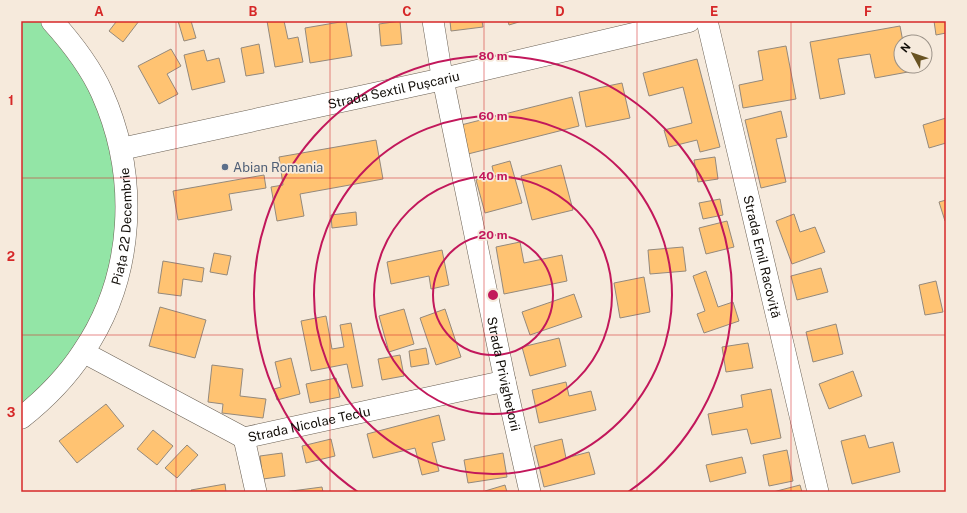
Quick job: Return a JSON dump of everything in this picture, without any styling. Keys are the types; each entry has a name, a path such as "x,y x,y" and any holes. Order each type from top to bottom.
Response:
{"street":[{"name":"Piața 22 Decembrie","path":"21,418 42,401 64,378 84,352 101,320 114,288 123,256 127,212 126,184 121,148 111,115 101,91 87,66 52,21"},
{"name":"Strada Privighetorii","path":"433,21 443,79 505,381 530,492"},
{"name":"Strada Emil Racoviță","path":"707,21 818,492"},
{"name":"Strada Sextil Pușcariu","path":"121,148 443,79 677,22"},
{"name":"Strada Nicolae Teclu","path":"84,352 244,438 505,381"},
{"path":"244,438 256,492"}],"green space":[{"path":"21,21 52,21 87,65 126,184 101,320 21,418"}],"building":[{"path":"115,21 139,21 123,42 109,31 116,22"},
{"path":"178,21 191,21 196,38 184,41"},
{"path":"267,21 284,21 288,39 298,37 303,62 275,67"},
{"path":"346,21 352,56 310,63 305,28"},
{"path":"400,21 402,44 381,46 379,24"},
{"path":"450,21 482,21 483,27 451,31"},
{"path":"508,21 522,21 509,25"},
{"path":"934,21 946,21 946,33 936,35"},
{"path":"900,26 902,34 893,34 893,74 897,74 875,78 870,54 838,59 845,94 820,99 810,42"},
{"path":"259,44 264,73 246,76 241,48"},
{"path":"786,46 796,99 743,108 739,85 763,80 758,51"},
{"path":"171,49 181,66 167,74 178,94 159,104 138,66"},
{"path":"204,50 207,61 219,58 225,82 192,90 184,55"},
{"path":"697,59 720,147 700,152 697,140 669,147 664,130 692,123 683,87 649,96 643,73"},
{"path":"622,83 630,118 586,127 579,92"},
{"path":"572,97 579,126 468,154 461,125"},
{"path":"781,111 787,137 776,139 786,182 761,188 745,120"},
{"path":"946,118 946,143 929,148 923,125"},
{"path":"376,140 383,179 300,194 304,216 277,221 271,187 283,185 279,157"},
{"path":"715,157 718,179 698,182 694,160"},
{"path":"510,161 522,203 485,213 476,180 494,175 492,166"},
{"path":"561,165 573,210 532,220 521,176"},
{"path":"264,175 266,188 229,194 232,210 178,220 173,191"},
{"path":"720,199 723,215 703,219 699,203"},
{"path":"946,200 946,221 945,221 939,202"},
{"path":"356,212 357,225 332,228 331,215"},
{"path":"794,214 800,232 815,227 825,252 792,264 776,221"},
{"path":"727,221 734,247 706,254 699,228"},
{"path":"520,242 524,263 562,255 567,281 504,294 496,247"},
{"path":"683,247 686,271 650,274 648,250"},
{"path":"442,250 449,285 431,289 429,276 391,284 387,262"},
{"path":"214,253 231,256 227,275 210,272"},
{"path":"163,261 204,268 202,282 183,279 181,296 158,293"},
{"path":"821,268 828,292 797,300 791,276"},
{"path":"706,271 718,307 733,302 739,321 704,333 697,314 705,311 693,276"},
{"path":"644,277 650,312 620,318 614,283"},
{"path":"936,281 943,312 925,315 919,285"},
{"path":"574,294 582,317 530,335 522,312"},
{"path":"160,307 206,320 195,358 149,346"},
{"path":"404,309 414,344 389,352 379,316"},
{"path":"445,309 461,357 436,365 420,318"},
{"path":"326,316 332,349 344,347 340,325 351,323 363,386 352,388 347,364 311,371 301,321"},
{"path":"836,324 843,354 813,362 806,332"},
{"path":"559,338 566,366 530,376 522,347"},
{"path":"748,343 753,368 726,372 722,347"},
{"path":"426,348 429,364 411,367 409,351"},
{"path":"400,355 404,376 382,380 378,359"},
{"path":"291,358 300,394 277,400 274,389 281,387 275,362"},
{"path":"212,365 243,369 240,396 266,399 263,418 222,413 223,404 208,402"},
{"path":"853,371 862,396 829,409 819,384"},
{"path":"336,378 340,397 310,403 306,384"},
{"path":"566,382 569,396 591,391 596,410 539,423 532,390"},
{"path":"771,389 781,438 751,444 747,429 712,435 708,414 743,407 741,395"},
{"path":"106,404 124,426 77,463 59,441"},
{"path":"439,415 445,440 432,443 439,471 422,475 415,448 373,458 367,434"},
{"path":"153,430 173,446 157,465 137,449"},
{"path":"865,435 869,448 893,442 900,472 852,484 841,441"},
{"path":"331,439 335,456 306,463 302,446"},
{"path":"562,439 566,458 589,452 595,474 544,487 534,446"},
{"path":"187,445 198,455 177,478 165,468"},
{"path":"787,450 793,481 769,486 763,455"},
{"path":"282,453 285,476 263,479 260,456"},
{"path":"503,453 507,477 468,483 464,460"},
{"path":"742,457 746,473 710,482 706,465"},
{"path":"225,484 226,492 192,492 191,490"},
{"path":"505,485 507,492 485,492 485,491"},
{"path":"800,485 802,492 773,492"},
{"path":"322,487 323,492 284,492"}],"place":[{"name":"Abian Romania","path":"225,167"}]}
